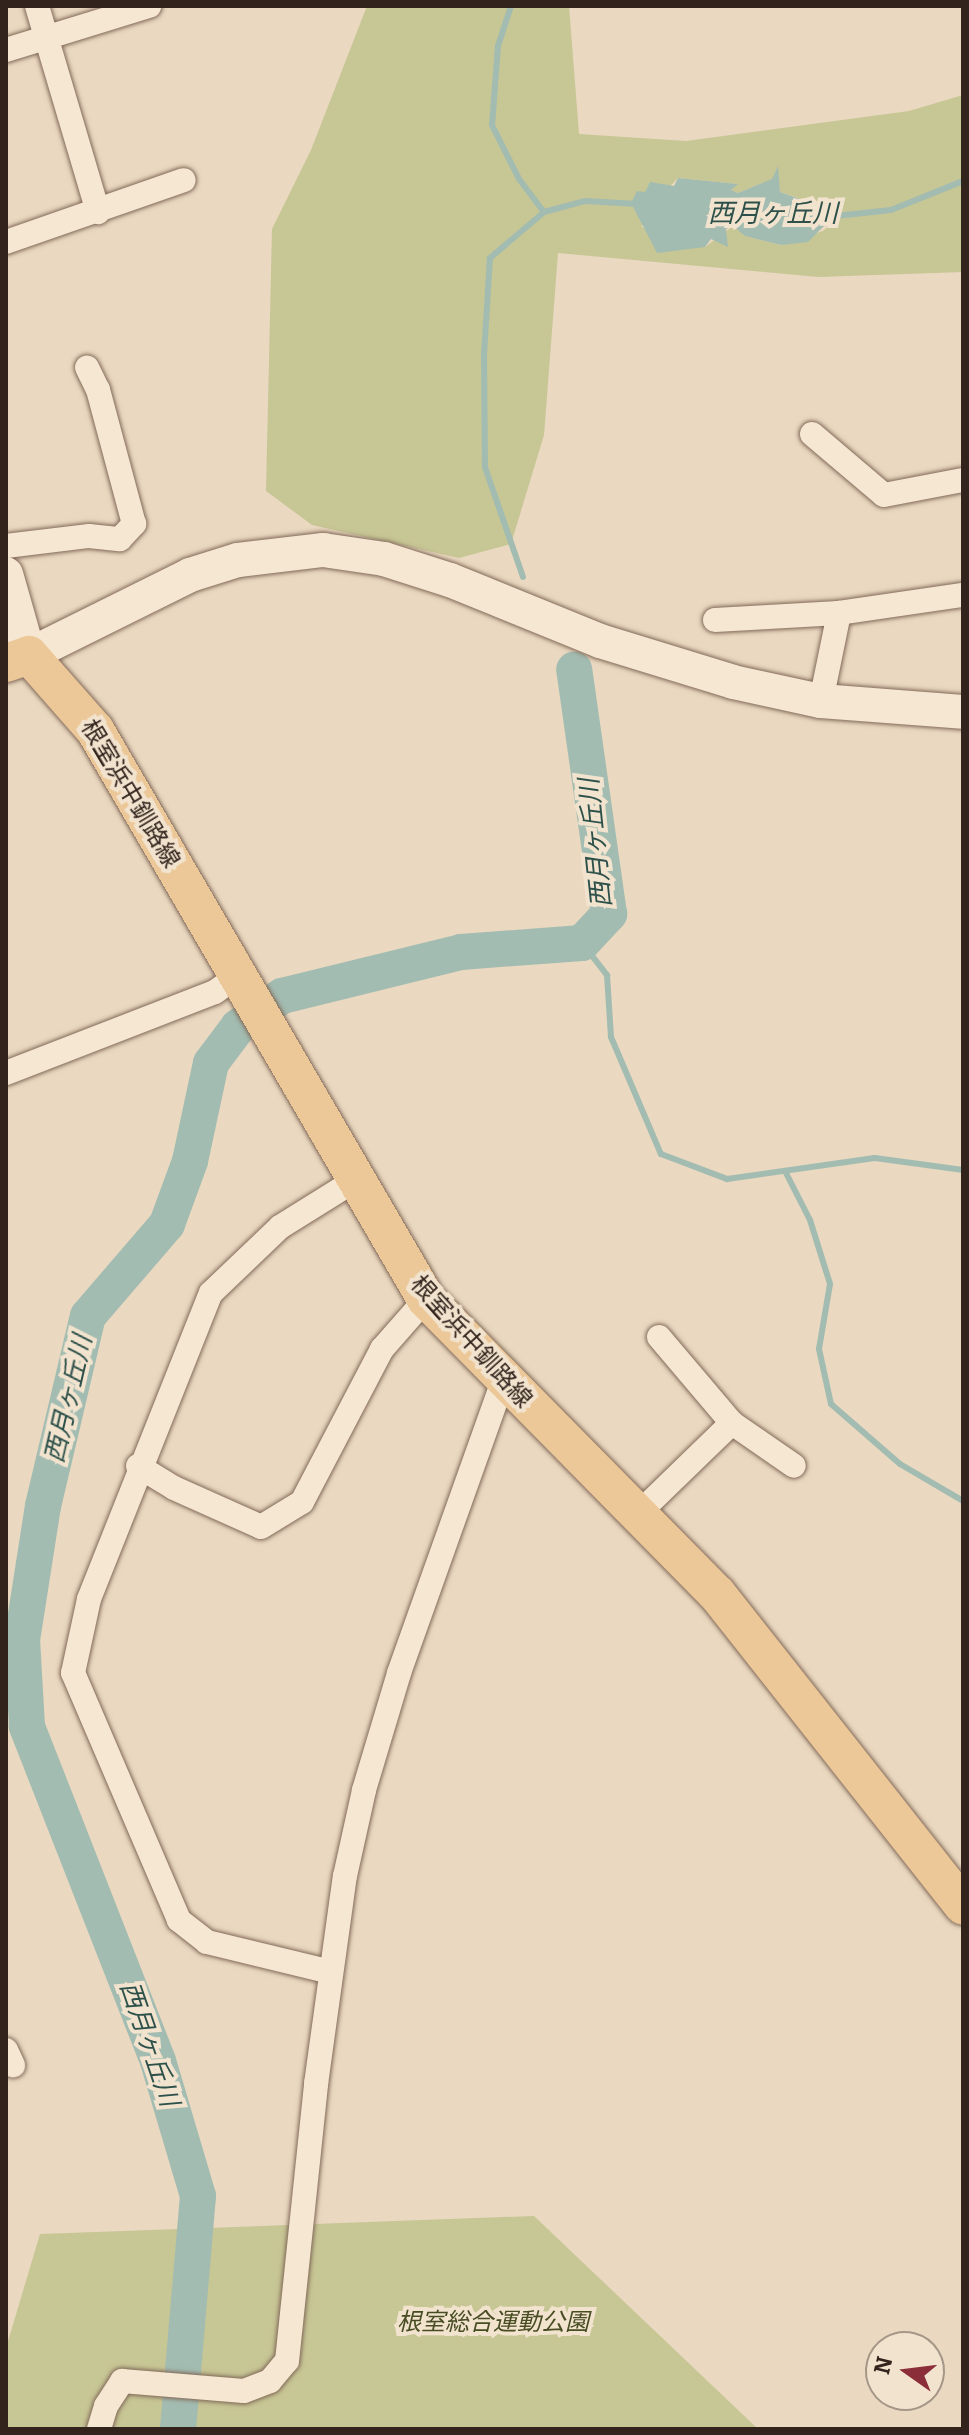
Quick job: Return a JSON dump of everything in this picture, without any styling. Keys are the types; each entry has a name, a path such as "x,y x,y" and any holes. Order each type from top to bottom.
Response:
{"main road":[{"name":"根室浜中釧路線","path":"18,659 95,730 354,1181 426,1299 503,1381 640,1512 717,1594 963,1905"}],"street":[{"path":"37,6 98,212"},
{"path":"6,50 149,6"},
{"path":"6,242 184,180"},
{"path":"6,546 89,536 120,539 134,524 98,390 87,367"},
{"path":"812,434 884,495 963,480"},
{"path":"6,574 18,659 190,575 238,560 323,550 384,559 450,580 667,665 821,701 963,712"},
{"path":"715,620 839,613 963,595"},
{"path":"821,701 839,613"},
{"path":"6,1073 215,992 251,999"},
{"path":"331,1972 207,1942 179,1920 73,1673 89,1599 138,1466 211,1293 280,1227 354,1181"},
{"path":"138,1466 174,1488 261,1527 302,1502 382,1349 426,1299"},
{"path":"659,1337 732,1423 794,1466"},
{"path":"99,2429 106,2406 122,2381 244,2391 270,2381 287,2361 331,1972 364,1790 399,1673 503,1381"},
{"path":"640,1512 732,1423"}],"green space":[{"path":"367,6 569,6 579,134 686,141 909,111 963,95 963,272 818,277 558,253 544,435 511,544 459,558 312,525 266,491 272,229 311,150","holes":["777,168 780,192 843,214 823,231 781,245 746,236 733,226 705,247 693,247 642,227 642,216 678,178 737,184 731,190 738,193 773,179"]},
{"name":"根室総合運動公園","path":"534,2216 758,2429 6,2429 6,2348 40,2234"}],"water":[{"path":"778,166 780,192 844,215 829,221 808,242 781,245 745,236 733,226 726,229 728,247 711,239 705,247 657,253 631,203 637,191 645,192 650,182 674,186 678,178 738,184 731,190 738,193 772,179"}],"waterway":[{"path":"511,6 498,46 492,125 519,179 544,212"},
{"name":"西月ヶ丘川","path":"836,216 891,210 963,181"},
{"name":"西月ヶ丘川","path":"523,577 485,467 484,355 490,258 544,212 585,201 638,204"},
{"name":"西月ヶ丘川","path":"178,2429 198,2196 158,2061 27,1726 22,1640 43,1506 88,1316 167,1224 190,1161 211,1063 238,1027 282,996 461,952 582,943 609,914 574,669"},
{"path":"582,943 607,975 611,1037 661,1154 727,1179 875,1158 963,1170"},
{"path":"785,1171 810,1220 830,1284 819,1349 831,1404 900,1464 963,1501"}]}
